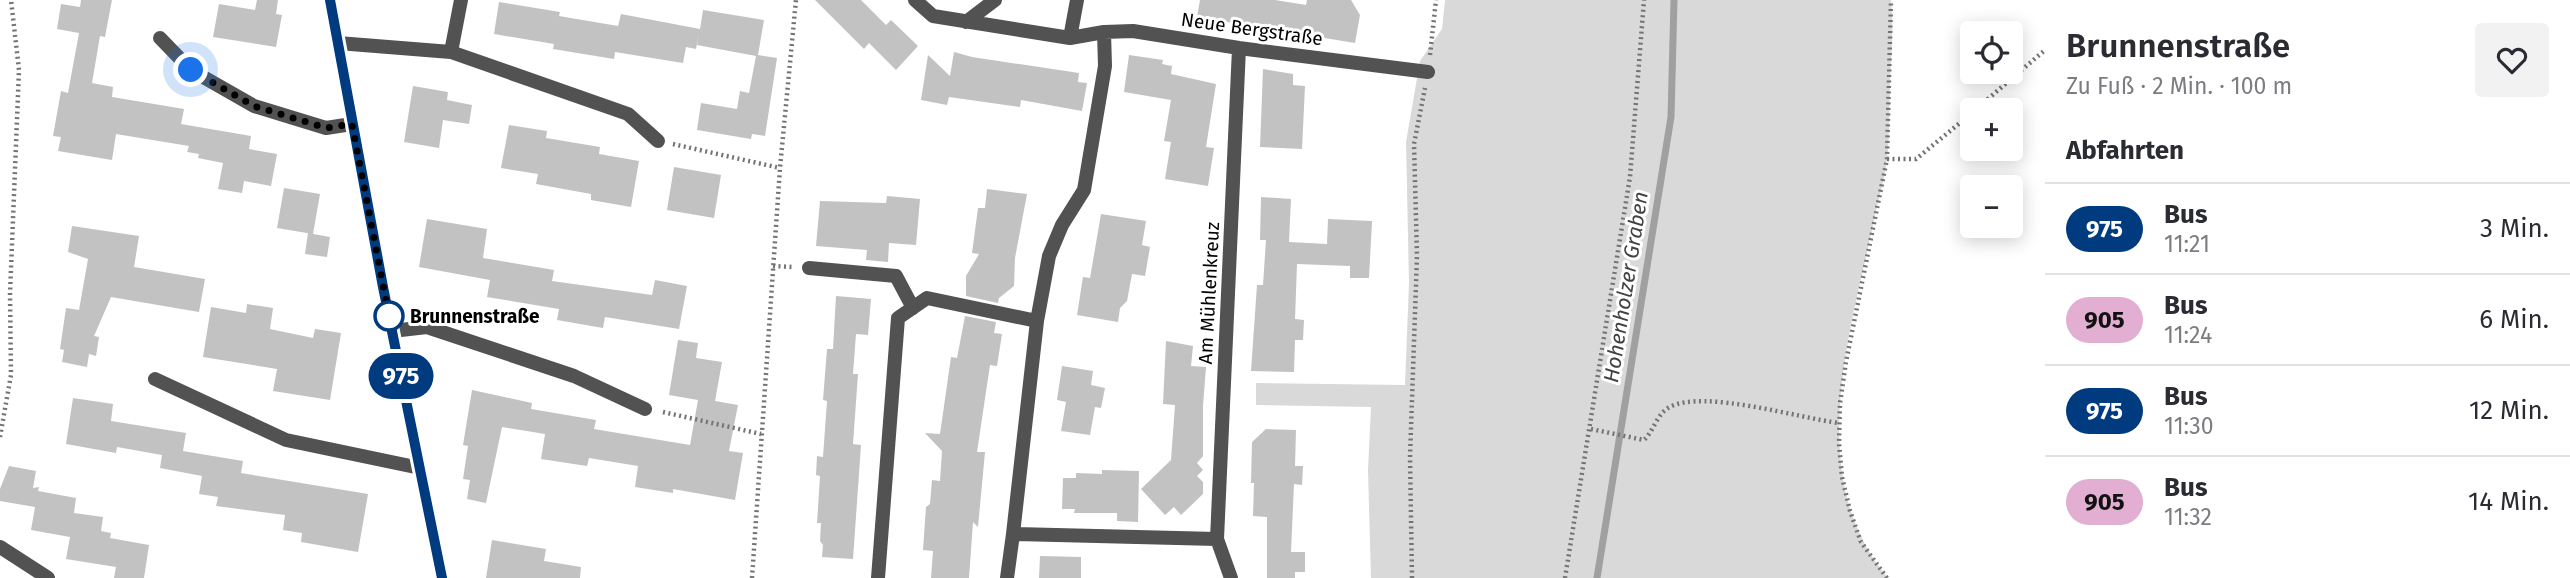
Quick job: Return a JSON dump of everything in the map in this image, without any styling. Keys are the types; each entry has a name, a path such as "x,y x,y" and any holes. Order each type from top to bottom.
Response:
{"street":[{"path":"330,0 442,578"},
{"path":"451,52 461,0"},
{"name":"Neue Bergstraße","path":"915,0 933,16 1070,38 1104,32 1133,31 1239,48 1428,72"},
{"path":"965,22 995,0"},
{"path":"1070,38 1077,0"},
{"path":"1007,578 1037,321 1049,256 1062,225 1084,190 1105,66 1104,32"},
{"path":"160,38 191,70 254,106 326,128 352,124"},
{"path":"338,43 451,52 628,114 658,141"},
{"name":"Am Mühlenkreuz","path":"1231,578 1217,539 1239,48"},
{"path":"809,268 896,276 913,307"},
{"path":"878,578 898,318 928,298 1037,321"},
{"path":"392,331 427,327 573,376 645,409"},
{"path":"155,379 286,440 420,468"},
{"path":"1013,534 1217,539"},
{"path":"0,547 48,578"}],"path":[{"path":"0,438 11,375 10,294 19,70 11,0"},
{"path":"752,578 780,168 796,0"},
{"path":"1412,578 1410,457 1417,256 1414,144 1428,72 1436,0"},
{"path":"1565,578 1630,177 1644,0"},
{"path":"1887,578 1861,542 1850,511 1842,477 1839,423 1846,362 1887,159 1891,0"},
{"path":"1990,98 2045,50"},
{"path":"1887,159 1916,159 1960,123"},
{"path":"658,141 780,168"},
{"path":"1591,429 1644,440 1664,411 1671,406 1689,401 1711,400 1839,423"},
{"path":"645,409 761,434"}],"shaded area":[{"path":"1445,0 1891,0 1887,159 1846,351 1840,400 1840,447 1846,494 1862,537 1888,578 1371,578 1368,470 1371,407 1256,405 1256,383 1405,385 1409,283 1406,142 1420,61 1442,29"}],"building":[{"path":"81,0 112,0 105,37 100,36 92,83 113,87 112,97 184,109 181,124 251,136 249,149 277,154 271,186 244,181 242,193 218,189 223,163 198,158 199,154 187,152 189,146 116,134 112,160 58,151 61,137 53,136 61,91 68,93 79,33 57,29 61,4 80,7"},
{"path":"257,0 278,0 276,14 282,15 276,47 213,37 219,4 255,10"},
{"path":"815,0 861,0 886,25 891,20 918,46 896,70 869,43 864,49"},
{"path":"1200,0 1275,0 1306,5 1307,0 1351,0 1360,15 1355,43 1197,17"},
{"path":"499,2 560,12 559,16 618,26 621,14 700,29 703,10 764,20 758,55 777,58 765,136 752,134 751,139 697,130 701,103 737,109 740,91 749,93 756,56 697,45 699,32 696,49 686,47 683,63 615,52 614,59 553,49 554,44 494,34"},
{"path":"954,52 1079,73 1078,82 1087,83 1082,111 1021,100 1020,107 949,97 947,105 921,100 928,55 950,76"},
{"path":"1129,55 1163,60 1162,64 1172,66 1171,74 1216,84 1206,147 1214,148 1208,186 1165,179 1171,142 1164,141 1171,100 1124,92"},
{"path":"1263,69 1293,74 1293,85 1305,86 1302,149 1260,147"},
{"path":"413,86 448,92 447,100 472,105 469,124 443,120 439,148 404,142"},
{"path":"509,125 547,131 546,138 600,147 599,154 639,161 631,207 591,200 591,194 536,184 538,174 501,168"},
{"path":"674,167 721,175 714,218 667,210"},
{"path":"284,188 320,194 313,234 277,228"},
{"path":"987,189 1027,194 1015,258 1014,286 999,298 998,303 966,296 966,276 979,254 972,253 978,208 985,208"},
{"path":"887,196 920,199 916,245 889,243 888,262 866,260 867,250 816,246 820,201 886,203"},
{"path":"1261,197 1291,199 1289,242 1327,244 1328,219 1372,221 1369,278 1350,278 1350,266 1297,264 1295,319 1304,320 1303,340 1295,340 1294,372 1251,371 1257,285 1263,285 1266,240 1260,240"},
{"path":"1101,214 1146,221 1142,245 1150,247 1145,276 1132,274 1127,301 1120,308 1118,322 1077,315 1083,277 1090,278"},
{"path":"427,219 487,229 483,258 554,270 552,281 652,295 655,280 687,286 679,329 605,317 603,328 557,320 559,309 487,297 490,280 419,267"},
{"path":"72,226 139,236 134,267 205,279 199,312 111,297 94,336 99,337 96,356 89,354 87,367 62,362 64,350 60,349 66,308 79,310 88,259 68,252"},
{"path":"308,233 330,237 327,257 305,254"},
{"path":"836,296 871,299 868,335 856,334 853,374 858,374 853,444 861,445 853,559 822,557 821,523 817,523 820,476 816,475 817,456 823,457 827,401 823,400 827,349 833,349"},
{"path":"247,304 273,308 270,329 313,338 315,329 341,333 330,400 273,391 277,369 203,357 211,307 246,313"},
{"path":"965,316 996,322 994,333 1002,334 997,366 990,365 977,452 985,452 978,527 973,522 969,578 931,578 933,551 923,550 926,507 930,504 932,480 940,481 942,451 925,433 940,434 951,357 957,358"},
{"path":"678,340 698,343 696,358 722,362 715,401 738,405 729,451 743,453 735,500 673,489 673,493 635,487 638,466 589,458 587,466 541,459 545,434 502,427 486,503 467,499 470,480 463,479 468,446 463,445 472,390 532,403 531,409 596,420 594,429 690,445 698,400 669,395"},
{"path":"1166,341 1193,346 1191,366 1206,367 1203,456 1197,463 1203,470 1197,476 1203,482 1203,494 1181,515 1174,507 1165,515 1141,489 1171,460 1175,405 1163,404"},
{"path":"1062,366 1093,371 1091,385 1105,388 1101,408 1095,407 1090,435 1061,431 1066,402 1057,400"},
{"path":"73,398 113,404 111,421 186,433 183,451 243,461 241,473 368,494 358,552 301,542 302,533 283,530 285,515 216,506 218,497 199,494 202,476 160,468 162,455 117,447 116,453 66,444"},
{"path":"1266,429 1296,430 1295,466 1303,466 1302,485 1294,484 1291,552 1305,552 1305,572 1295,572 1295,578 1267,578 1267,517 1253,516 1252,442"},
{"path":"9,466 36,471 33,488 39,487 38,491 76,498 74,513 103,517 101,531 111,533 110,538 149,545 144,578 114,578 116,567 66,559 70,537 31,530 35,507 0,501 0,489"},
{"path":"1102,470 1139,471 1138,522 1117,521 1117,513 1074,513 1075,509 1062,509 1063,478 1076,478 1076,473 1102,474"},
{"path":"492,540 546,549 544,561 581,567 580,578 486,578"},
{"path":"1040,556 1081,557 1081,578 1039,578"}],"waterway":[{"name":"Hohenholzer Graben","path":"1597,578 1671,117 1674,0"}],"bus line":[{"name":"975","path":"330,0 383,287 442,578"}],"place":[{"name":"Brunnenstraße","path":"389,316"}],"route":[{"path":"191,70 254,106 326,128 352,124 389,316"}]}
